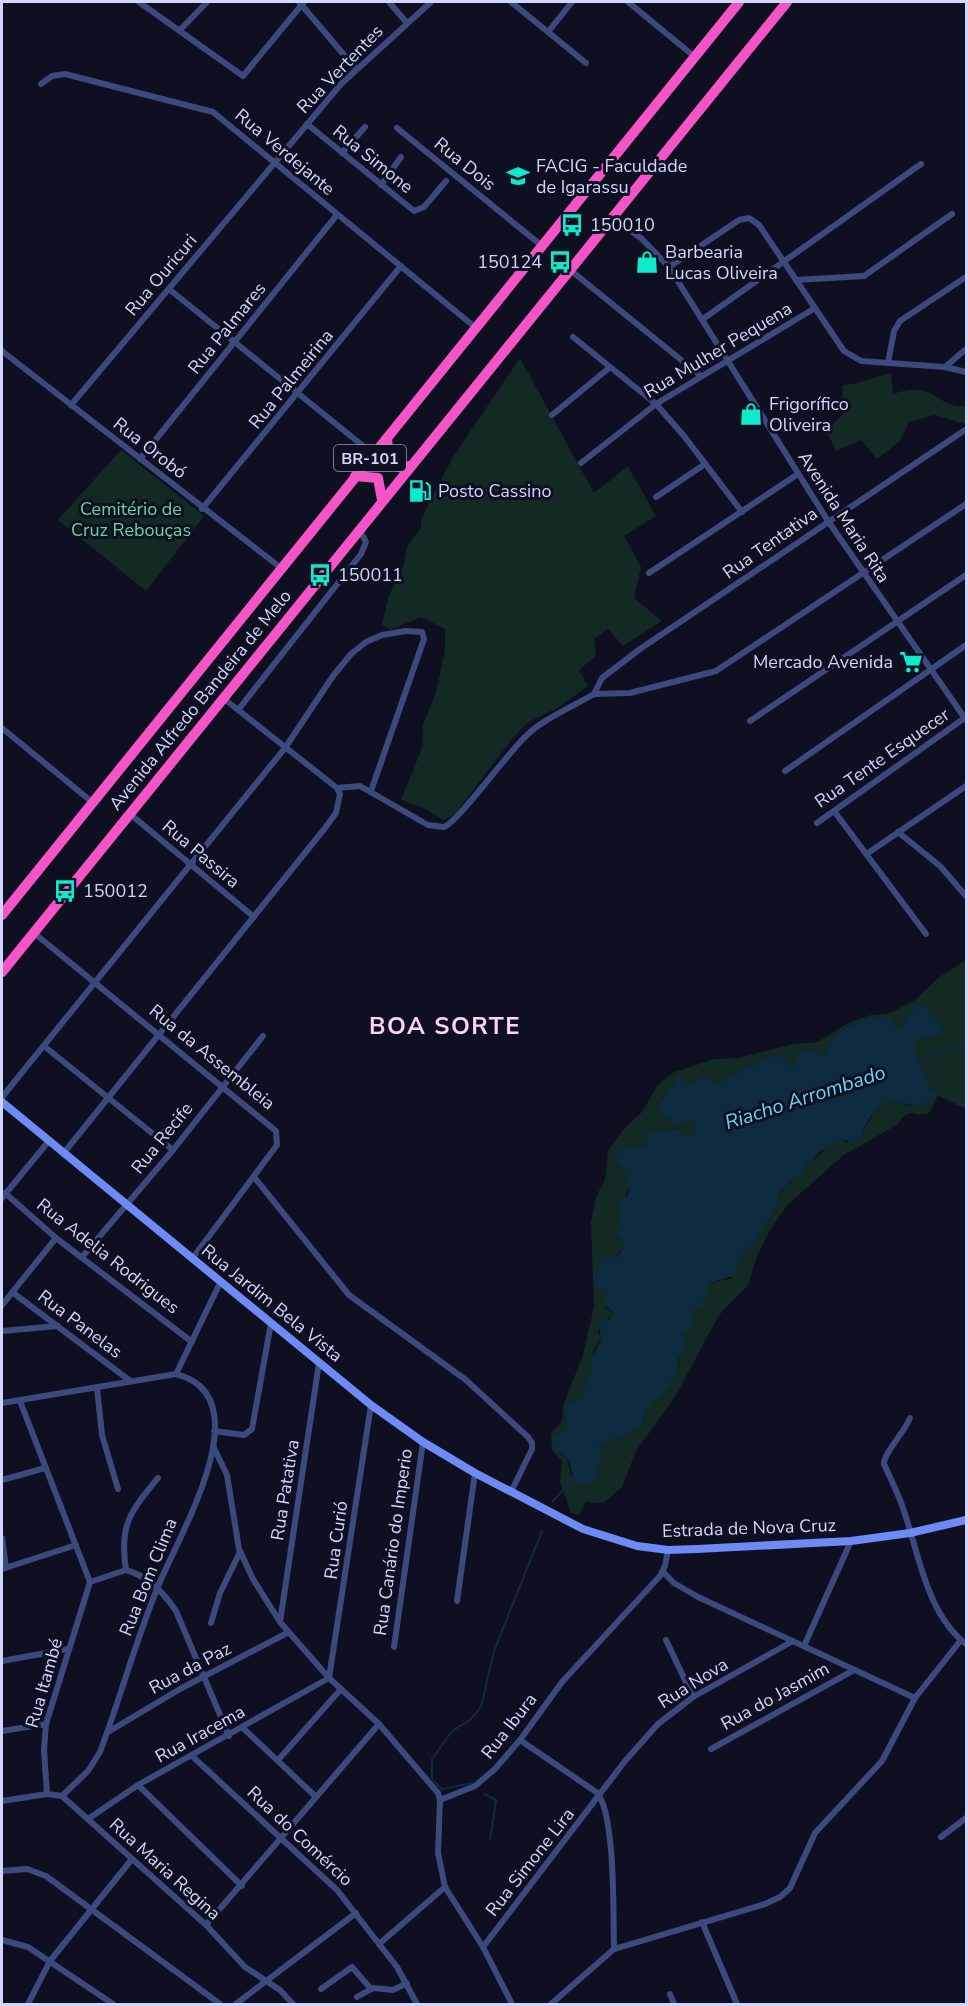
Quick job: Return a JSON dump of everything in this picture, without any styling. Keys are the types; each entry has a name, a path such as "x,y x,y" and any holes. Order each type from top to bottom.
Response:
{"highway":[{"name":"Avenida Alfredo Bandeira de Melo","path":"2,915 739,2"},
{"name":"Avenida Alfredo Bandeira de Melo","path":"2,972 409,466 788,2"},
{"path":"387,438 389,464 402,468 409,466"},
{"path":"356,476 378,478 382,500"}],"main road":[{"name":"Rua Jardim Bela Vista","path":"2,1102 48,1143 128,1205 371,1405 423,1442 475,1473 538,1506"},
{"name":"Estrada de Nova Cruz","path":"538,1506 604,1537 638,1546 668,1550 851,1540 910,1533 966,1520"}],"street":[{"path":"139,2 148,4 235,73 245,75 301,2 356,69"},
{"path":"180,30 207,2"},
{"path":"389,2 407,23"},
{"name":"Rua Vertentes","path":"274,163 356,69 431,2"},
{"path":"511,2 586,63"},
{"path":"548,32 572,2"},
{"path":"628,2 695,57"},
{"name":"Rua Verdejante","path":"41,84 56,74 65,74 213,112 336,216 476,328"},
{"name":"Rua Simone","path":"307,124 414,211 424,207 446,181"},
{"path":"342,153 365,127"},
{"name":"Rua Dois","path":"397,128 542,246"},
{"path":"381,185 402,157"},
{"name":"Rua Ouricuri","path":"70,405 274,163"},
{"path":"703,319 921,164"},
{"path":"796,280 864,276 952,214"},
{"name":"Rua Palmares","path":"140,459 336,216"},
{"name":"Avenida Maria Rita","path":"611,218 641,238 669,267 730,361 828,521 896,622 966,718"},
{"path":"669,267 745,218 759,225 848,356 861,361 945,367 966,372"},
{"name":"Rua Palmeirina","path":"202,509 401,266"},
{"path":"569,269 701,376"},
{"path":"888,363 894,331 900,321 966,277"},
{"path":"169,289 373,454"},
{"name":"Rua Mulher Pequena","path":"581,463 656,404 815,308"},
{"path":"573,337 656,404 742,513"},
{"path":"945,367 966,349"},
{"name":"Rua Orobó","path":"2,351 202,509 281,568"},
{"path":"552,415 609,368"},
{"name":"Rua Tentativa","path":"594,694 597,685 610,671 640,649 965,430"},
{"path":"656,497 705,464"},
{"path":"649,573 798,474"},
{"path":"336,788 352,785 371,791 428,825 438,828 448,825 528,734 594,694 630,693 716,671 966,504"},
{"path":"238,710 361,554 366,542 358,529"},
{"path":"750,722 966,575"},
{"path":"2,1097 285,748 333,676 351,654 366,642 382,635 422,632 424,639 371,791"},
{"path":"785,771 966,645"},
{"path":"63,1154 336,813 341,799 336,788 222,698"},
{"name":"Rua Tente Esquecer","path":"817,823 966,718"},
{"path":"2,728 92,802"},
{"path":"868,853 966,786"},
{"path":"834,811 868,853 926,934"},
{"name":"Rua Passira","path":"130,814 254,917"},
{"path":"898,832 940,866 966,896"},
{"name":"Rua da Assembleia","path":"34,933 270,1124 278,1135 277,1145 192,1259"},
{"name":"Rua Recife","path":"82,1257 128,1205 263,1036"},
{"path":"44,1046 173,1150"},
{"path":"3,1196 48,1143"},
{"path":"254,1177 349,1295 466,1380 528,1437 532,1449 511,1492"},
{"name":"Rua Adelia Rodrigues","path":"3,1196 192,1342"},
{"path":"2,1305 56,1238"},
{"path":"2,1403 97,1388 129,1380 177,1374 220,1283"},
{"name":"Rua Panelas","path":"12,1292 129,1380"},
{"path":"214,1431 244,1435 252,1429 271,1323"},
{"path":"2,1331 58,1326"},
{"name":"Rua Patativa","path":"280,1622 319,1363"},
{"name":"Rua Bom Clima","path":"62,1796 94,1764 157,1588 201,1493 214,1447 208,1394 194,1379 177,1374"},
{"path":"97,1388 102,1435 118,1489"},
{"path":"21,1401 90,1582 126,1570 140,1575 157,1588 176,1611 229,1736"},
{"name":"Rua Curió","path":"329,1678 371,1405"},
{"path":"551,2004 614,1949 765,1904 785,1894 815,1833 882,1761 915,1698 964,1642 935,1603 915,1554 903,1508 883,1461 887,1452 902,1436 910,1418"},
{"name":"Rua Canário do Imperio","path":"394,1647 423,1442"},
{"path":"214,1447 227,1475 240,1552 287,1633 329,1678 379,1724 436,1790 440,1800 438,1852 445,1887 483,1947 512,2004"},
{"path":"2,1480 45,1468"},
{"path":"457,1600 475,1473"},
{"path":"126,1570 122,1541 124,1530 135,1508 158,1478"},
{"path":"2,1538 4,1568 75,1545"},
{"path":"804,1646 851,1540"},
{"name":"Rua Ibura","path":"440,1800 480,1782 495,1769 520,1740 562,1683 663,1572 668,1550"},
{"path":"211,1623 220,1593 240,1552"},
{"path":"663,1572 685,1590 915,1698"},
{"name":"Rua Itambé","path":"47,1794 44,1750 46,1724 90,1582"},
{"name":"Rua da Paz","path":"107,1732 156,1702 287,1633"},
{"path":"666,1640 693,1697"},
{"name":"Rua Nova","path":"600,1796 625,1761 658,1724 693,1697 793,1641"},
{"path":"2,1661 68,1649"},
{"name":"Rua do Jasmim","path":"711,1749 854,1670"},
{"name":"Rua Iracema","path":"88,1819 138,1785 329,1678"},
{"path":"278,1760 341,1689"},
{"path":"2,1731 46,1724"},
{"path":"206,1926 379,1724"},
{"path":"243,1728 315,1796"},
{"path":"520,1740 600,1796 609,1824 614,1949"},
{"name":"Rua do Comércio","path":"192,1756 331,1884 356,1913 407,1983 414,2004"},
{"path":"138,1785 242,1886"},
{"path":"2,1801 47,1794 62,1796"},
{"name":"Rua Maria Regina","path":"62,1796 206,1926 245,1967 280,1990 293,2004"},
{"name":"Rua Simone Lira","path":"483,1947 600,1796"},
{"path":"941,1837 966,1818"},
{"path":"28,2004 51,1962 132,1859"},
{"path":"2,1871 23,1868 38,1871 220,2004"},
{"path":"379,1944 445,1887"},
{"path":"236,2004 356,1913"},
{"path":"702,1922 737,2004"},
{"path":"2,1940 20,1943 113,2004"},
{"path":"321,1989 352,1967 371,1989"},
{"path":"357,1997 371,1989 393,1990 407,1983"},
{"path":"670,1994 674,2004"}],"green space":[{"path":"520,358 594,493 628,466 656,516 624,536 641,567 634,598 662,621 623,646 608,629 594,639 596,656 579,670 588,686 559,707 527,723 512,739 455,814 443,820 424,808 401,800 422,748 423,725 436,692 445,651 445,629 421,617 390,630 382,624 389,595 403,568 407,547 421,528 421,519 453,457"},
{"path":"891,373 893,394 907,390 919,390 956,406 966,406 966,424 934,415 909,422 900,441 877,459 861,440 836,451 826,430 848,410 842,398 843,385 855,384"},
{"name":"Cemitério de Cruz Rebouças","path":"121,450 204,516 146,591 58,520"},
{"path":"966,960 966,1109 930,1092 900,1102 908,1106 916,1106 930,1097 937,1098 929,1113 909,1113 898,1124 844,1155 788,1204 769,1232 756,1259 748,1285 719,1315 675,1397 636,1451 622,1487 605,1502 586,1501 579,1515 571,1513 560,1482 562,1461 552,1450 551,1433 562,1422 563,1405 582,1358 594,1307 591,1222 596,1197 605,1179 608,1151 623,1130 642,1112 657,1086 672,1073 714,1059 739,1058 793,1044 818,1042 846,1024 871,1015 890,1013 915,1000 938,978","holes":["884,1016 875,1110 864,1130 847,1143 844,1139 827,1147 805,1166 804,1174 794,1178 778,1197 780,1201 757,1239 738,1259 732,1278 706,1284 706,1297 691,1306 691,1320 683,1333 679,1364 672,1382 647,1407 643,1424 625,1436 603,1443 599,1448 596,1479 571,1475 566,1457 553,1447 553,1439 566,1427 564,1417 568,1402 582,1398 592,1377 592,1353 601,1339 598,1331 613,1313 606,1307 607,1290 600,1289 594,1273 613,1260 620,1251 623,1241 618,1238 622,1208 619,1206 630,1188 626,1174 614,1157 629,1148 647,1145 649,1139 674,1128 681,1135 694,1135 695,1125 692,1120 679,1121 670,1117 662,1110 662,1099 675,1085 689,1085 703,1076 711,1078 714,1084 719,1083 769,1058 785,1060 787,1064 797,1065 797,1054 803,1049 824,1056 844,1030"]}],"water":[{"path":"923,1004 944,1029 942,1034 916,1040 914,1046 916,1058 929,1087 937,1093 937,1098 930,1097 926,1103 916,1106 893,1101 882,1105 872,1114 854,1145 844,1139 819,1152 805,1166 804,1174 794,1178 778,1196 780,1201 757,1239 738,1259 736,1275 707,1284 706,1297 701,1307 695,1309 691,1306 695,1329 683,1333 686,1343 681,1351 674,1378 651,1405 643,1424 625,1436 603,1443 599,1448 602,1461 598,1467 596,1479 586,1486 580,1483 574,1477 565,1456 553,1447 553,1439 566,1427 564,1408 568,1402 582,1398 587,1380 592,1376 592,1362 588,1359 600,1342 599,1326 605,1318 609,1320 613,1313 605,1304 607,1290 595,1289 594,1273 599,1272 601,1257 616,1257 620,1253 623,1241 615,1235 622,1208 615,1203 628,1195 630,1188 626,1183 626,1174 613,1157 625,1145 629,1148 647,1145 649,1135 659,1132 678,1129 681,1135 694,1135 695,1125 692,1120 677,1124 672,1119 665,1118 659,1106 668,1089 675,1085 677,1077 681,1075 689,1085 703,1076 711,1078 715,1084 773,1056 782,1056 787,1064 797,1065 797,1053 804,1049 824,1056 837,1035 850,1026 866,1020 889,1016 896,1030 900,1030 915,1007"}],"waterway":[{"name":"Riacho Arrombado","path":"916,1062 966,1042"},
{"name":"Riacho Arrombado","path":"552,1502 574,1478"},
{"name":"Riacho Arrombado","path":"472,1783 442,1789 432,1779 432,1759 452,1731 470,1720 481,1707 494,1651 542,1531"},
{"name":"Riacho Arrombado","path":"484,1794 496,1800 490,1840"}],"place":[{"name":"FACIG - Faculdade de Igarassu","path":"518,176"},
{"name":"150010","path":"572,225"},
{"name":"150124","path":"560,262"},
{"name":"Barbearia Lucas Oliveira","path":"647,262"},
{"name":"Frigorífico Oliveira","path":"751,414"},
{"name":"Posto Cassino","path":"420,491"},
{"name":"150011","path":"320,575"},
{"name":"Mercado Avenida","path":"911,662"},
{"name":"150012","path":"65,891"}],"district":[{"name":"BOA SORTE","path":"445,1026"}]}
